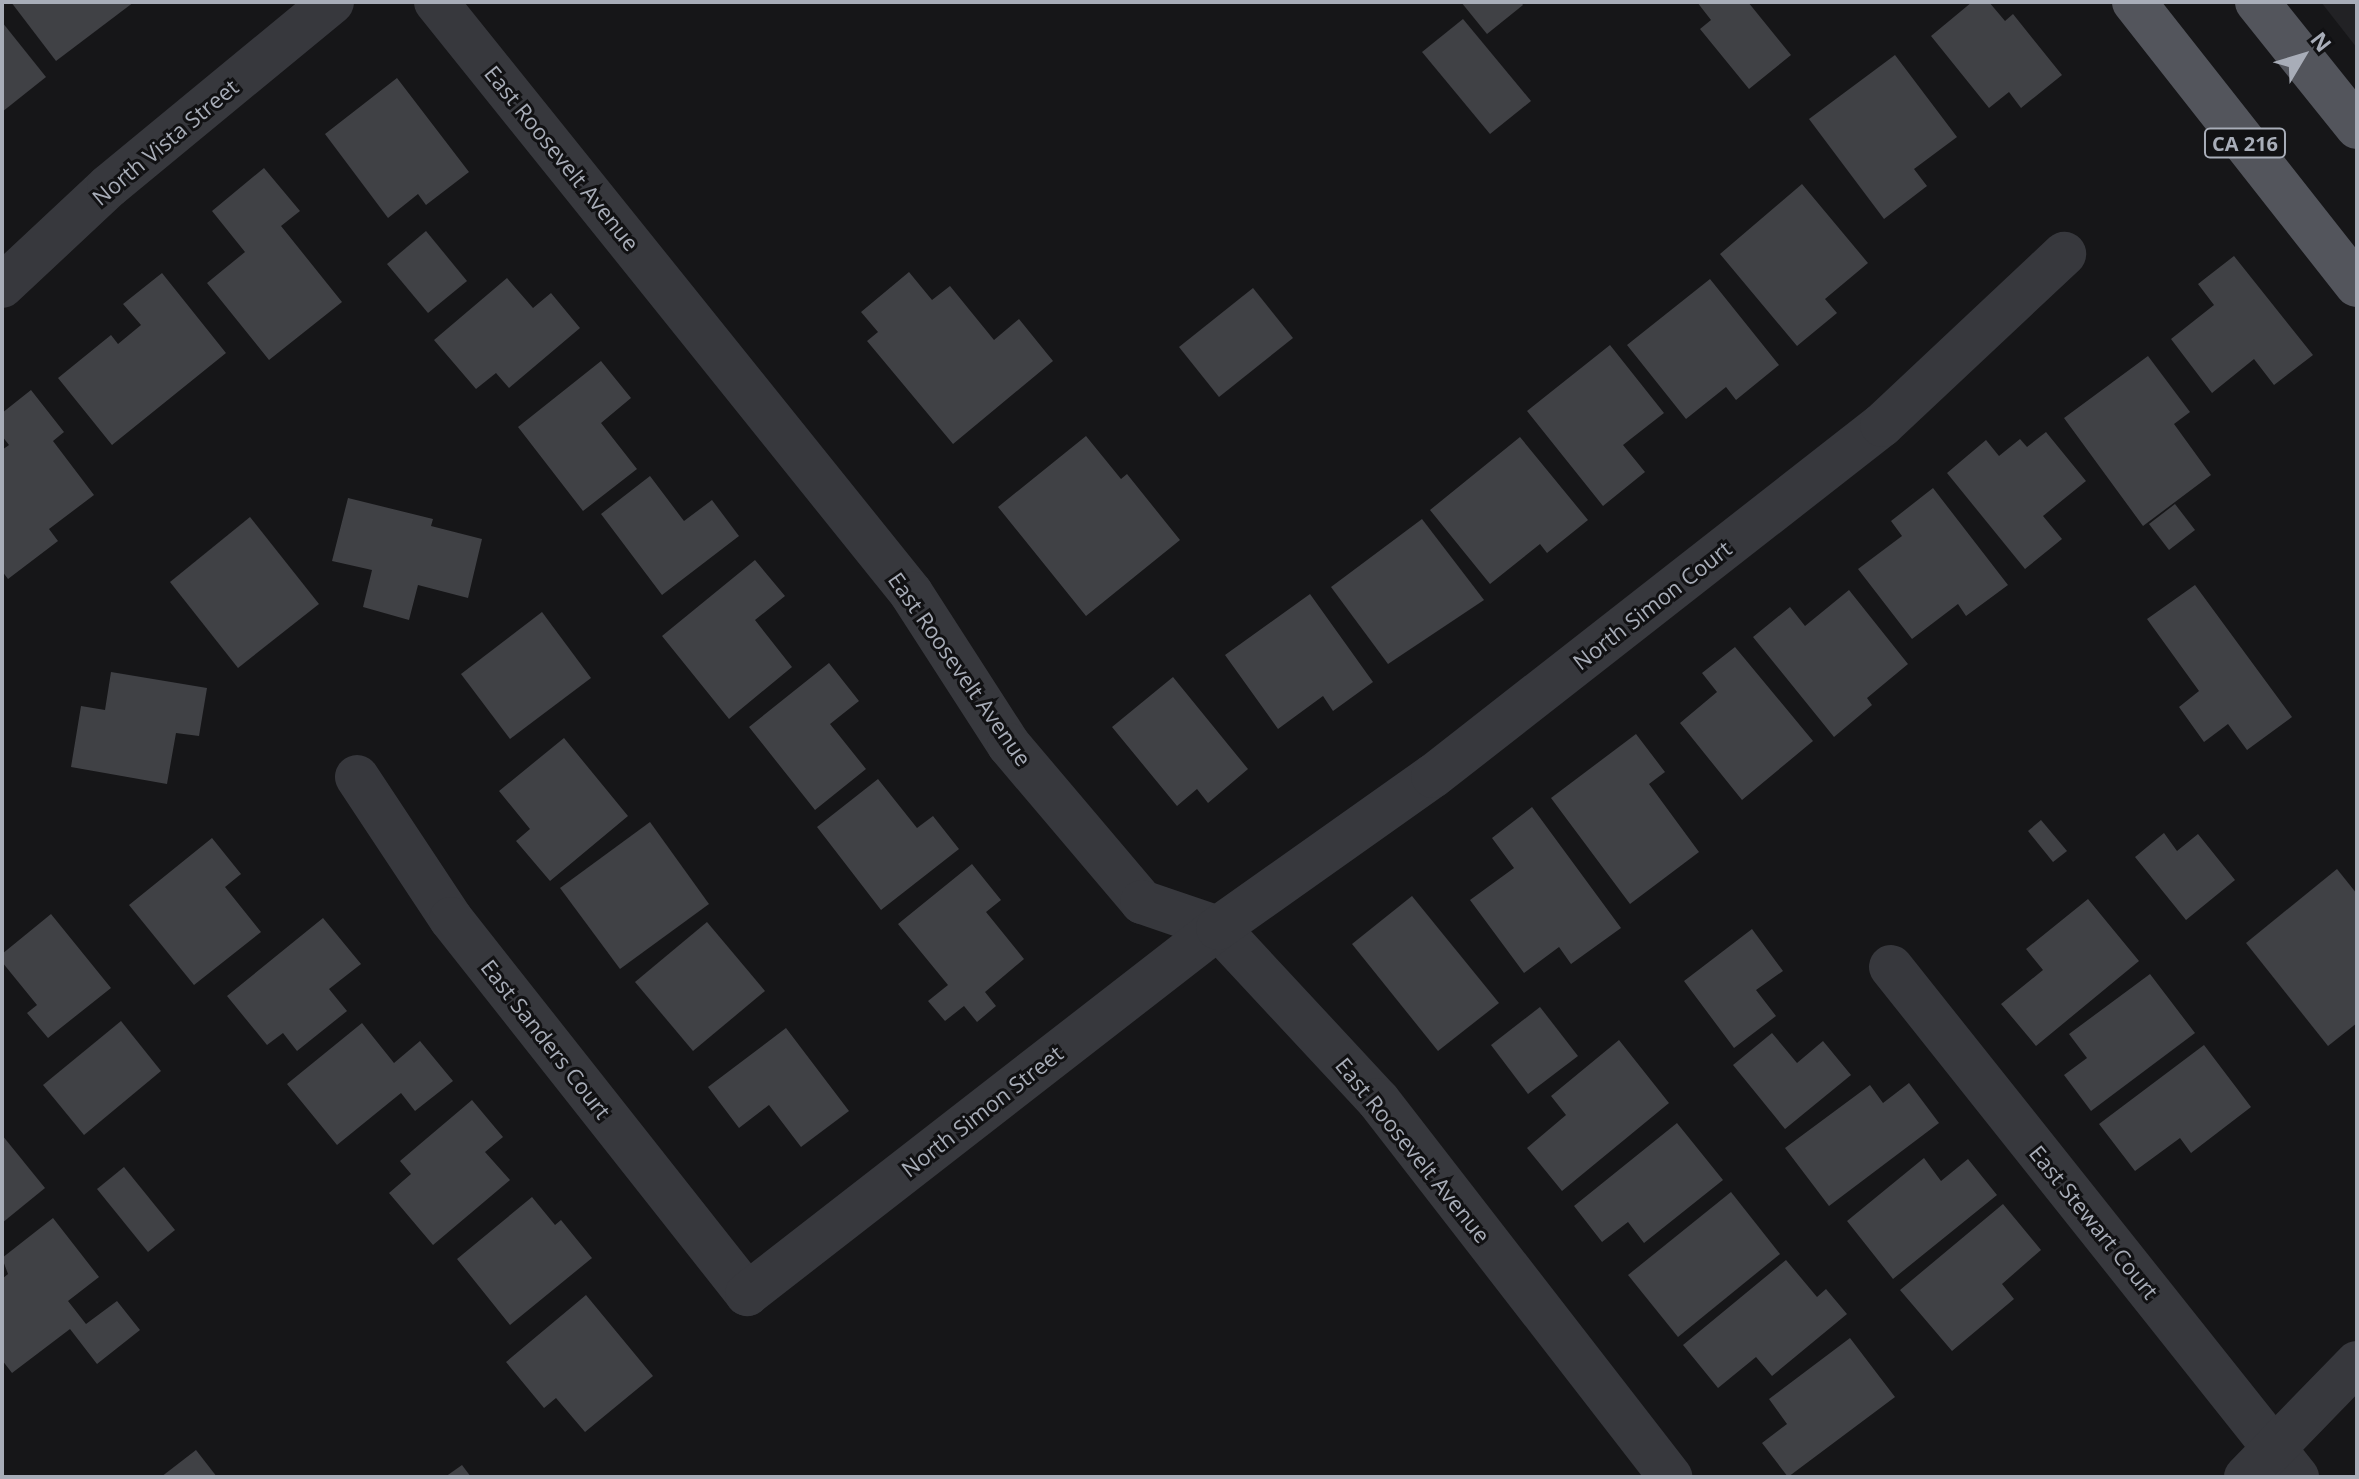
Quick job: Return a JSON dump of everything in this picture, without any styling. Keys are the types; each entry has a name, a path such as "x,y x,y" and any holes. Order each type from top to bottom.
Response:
{"main road":[{"name":"CA 216","path":"2134,2 2357,285"},
{"path":"2257,2 2357,127"}],"street":[{"name":"North Vista Street","path":"2,286 109,186 332,2"},
{"name":"East Roosevelt Avenue","path":"436,2 911,593 1009,745 1142,902 1218,928 1378,1100 1670,1477"},
{"name":"North Simon Court","path":"1218,928 1433,776 1882,425 2064,254"},
{"name":"East Sanders Court","path":"357,777 451,919 747,1294"},
{"name":"North Simon Street","path":"747,1294 1218,928"},
{"name":"East Stewart Court","path":"1891,967 2272,1467"},
{"path":"2272,1467 2357,1363"}],"shaded area":[{"path":"2321,2 2357,2 2357,48"}],"building":[{"path":"11,2 134,2 56,61"},
{"path":"1461,2 1521,2 1523,5 1487,34"},
{"path":"1697,2 1748,2 1791,55 1749,89 1700,29 1711,20"},
{"path":"1972,2 1989,2 2005,21 2013,14 2062,75 2021,108 2009,92 1989,108 1931,36"},
{"path":"1463,19 1531,101 1490,134 1422,52"},
{"path":"2,22 46,77 2,112"},
{"path":"1895,55 1957,137 1914,169 1927,186 1884,219 1809,119"},
{"path":"397,78 469,172 426,205 418,194 388,218 325,134"},
{"path":"264,168 300,211 281,226 342,302 269,360 207,283 245,252 212,211"},
{"path":"1802,184 1868,263 1825,299 1837,313 1797,346 1720,254"},
{"path":"426,231 467,281 428,313 387,264"},
{"path":"2234,256 2313,355 2274,385 2254,359 2212,393 2171,339 2214,305 2198,284"},
{"path":"909,272 932,300 950,286 994,340 1019,319 1053,361 953,444 867,341 878,332 861,312"},
{"path":"162,273 226,353 112,445 58,378 111,335 118,344 141,325 123,304"},
{"path":"507,278 533,308 551,293 580,328 509,388 496,373 476,389 434,340"},
{"path":"1710,279 1779,365 1736,400 1726,387 1686,419 1627,345"},
{"path":"1253,288 1293,338 1219,397 1179,347"},
{"path":"1610,345 1664,413 1623,445 1645,472 1603,506 1527,411"},
{"path":"2148,356 2190,412 2174,424 2211,475 2143,526 2064,418"},
{"path":"601,361 631,398 601,423 637,469 583,511 518,427"},
{"path":"31,390 64,432 53,441 94,495 49,529 58,541 8,579 2,571 2,450 9,445 2,436 2,413"},
{"path":"2046,432 2086,481 2043,516 2062,539 2025,569 1947,473 1986,440 1999,456 2020,439 2027,447"},
{"path":"1086,436 1121,479 1127,474 1180,540 1086,616 998,507"},
{"path":"1520,437 1588,520 1547,553 1540,544 1490,584 1430,510"},
{"path":"650,476 684,521 712,500 739,536 662,595 601,514"},
{"path":"1933,488 2008,585 1966,616 1958,604 1912,639 1858,569 1902,536 1891,521"},
{"path":"348,498 433,519 431,526 482,539 468,598 418,585 409,620 363,607 372,570 332,561"},
{"path":"2175,504 2195,530 2169,550 2149,524"},
{"path":"250,517 319,604 238,668 170,582"},
{"path":"1422,519 1484,600 1388,664 1331,587"},
{"path":"755,560 785,596 755,620 792,667 729,719 662,636"},
{"path":"2195,585 2292,717 2247,750 2228,724 2204,742 2179,707 2199,691 2147,619"},
{"path":"1849,590 1908,664 1867,698 1872,705 1834,737 1753,637 1790,607 1805,626"},
{"path":"1310,594 1373,682 1333,711 1323,696 1278,729 1225,655"},
{"path":"542,612 591,678 510,739 461,674"},
{"path":"1735,647 1813,741 1742,800 1680,723 1717,692 1702,673"},
{"path":"829,663 859,701 830,724 866,769 815,810 749,727"},
{"path":"111,672 207,688 199,736 176,733 167,784 71,767 81,706 105,710"},
{"path":"1173,677 1248,769 1208,803 1197,789 1177,806 1112,727"},
{"path":"1636,734 1665,772 1649,784 1699,852 1630,904 1551,798"},
{"path":"564,738 628,816 550,881 516,841 530,829 499,791"},
{"path":"878,779 917,828 933,816 959,849 881,910 817,827"},
{"path":"1532,807 1621,928 1571,964 1559,947 1524,973 1470,900 1514,868 1492,838"},
{"path":"2041,820 2067,851 2053,862 2028,831"},
{"path":"650,822 709,904 620,969 560,888"},
{"path":"2164,833 2177,851 2198,834 2235,880 2186,920 2135,857"},
{"path":"212,838 241,874 225,887 261,932 194,985 129,905"},
{"path":"972,864 1001,900 986,912 1024,959 985,992 996,1006 977,1022 964,1006 945,1021 928,1001 948,985 898,924"},
{"path":"2337,869 2357,894 2357,1023 2328,1046 2246,943"},
{"path":"1412,896 1499,1003 1438,1051 1352,944"},
{"path":"2088,899 2139,961 2036,1046 2001,1004 2043,970 2026,949"},
{"path":"51,914 111,988 48,1038 27,1013 37,1005 2,962 2,954"},
{"path":"323,918 361,964 329,989 347,1011 297,1051 283,1033 267,1045 227,996"},
{"path":"707,922 765,991 693,1051 635,982"},
{"path":"1752,929 1783,971 1756,990 1776,1016 1734,1048 1684,981"},
{"path":"2150,974 2195,1033 2091,1111 2064,1075 2087,1058 2069,1034"},
{"path":"1540,1007 1578,1056 1528,1094 1491,1045"},
{"path":"121,1021 161,1071 84,1135 43,1085"},
{"path":"362,1023 394,1063 420,1041 453,1081 415,1111 401,1093 337,1145 287,1084"},
{"path":"786,1028 849,1111 801,1147 769,1105 739,1128 708,1087"},
{"path":"1772,1033 1797,1063 1823,1041 1851,1075 1785,1129 1733,1065"},
{"path":"1619,1040 1669,1103 1562,1191 1527,1148 1566,1115 1551,1096"},
{"path":"2204,1045 2251,1107 2191,1153 2180,1138 2135,1171 2099,1124"},
{"path":"1909,1083 1939,1123 1829,1206 1785,1148 1870,1085 1883,1103"},
{"path":"472,1100 503,1137 485,1152 510,1180 433,1245 389,1193 411,1174 400,1161"},
{"path":"1677,1123 1723,1180 1644,1243 1628,1222 1602,1242 1574,1206"},
{"path":"2,1135 45,1188 2,1223"},
{"path":"1924,1158 1941,1181 1968,1159 1997,1195 1893,1279 1847,1221"},
{"path":"124,1167 175,1230 148,1252 97,1189"},
{"path":"1731,1192 1780,1254 1678,1337 1628,1275"},
{"path":"532,1197 555,1225 561,1220 592,1258 510,1325 457,1259"},
{"path":"2003,1204 2041,1250 2002,1284 2014,1299 1952,1351 1900,1290"},
{"path":"53,1218 99,1277 68,1301 86,1324 117,1301 140,1330 97,1364 70,1329 12,1373 2,1360 2,1279 8,1274 2,1258"},
{"path":"1786,1260 1817,1297 1826,1289 1847,1314 1772,1376 1756,1357 1718,1388 1683,1345"},
{"path":"586,1295 653,1376 585,1432 556,1398 544,1408 506,1362"},
{"path":"1850,1338 1895,1397 1788,1477 1762,1443 1787,1424 1769,1399"},
{"path":"196,1450 217,1477 161,1477"},
{"path":"462,1465 471,1477 445,1477"}]}
